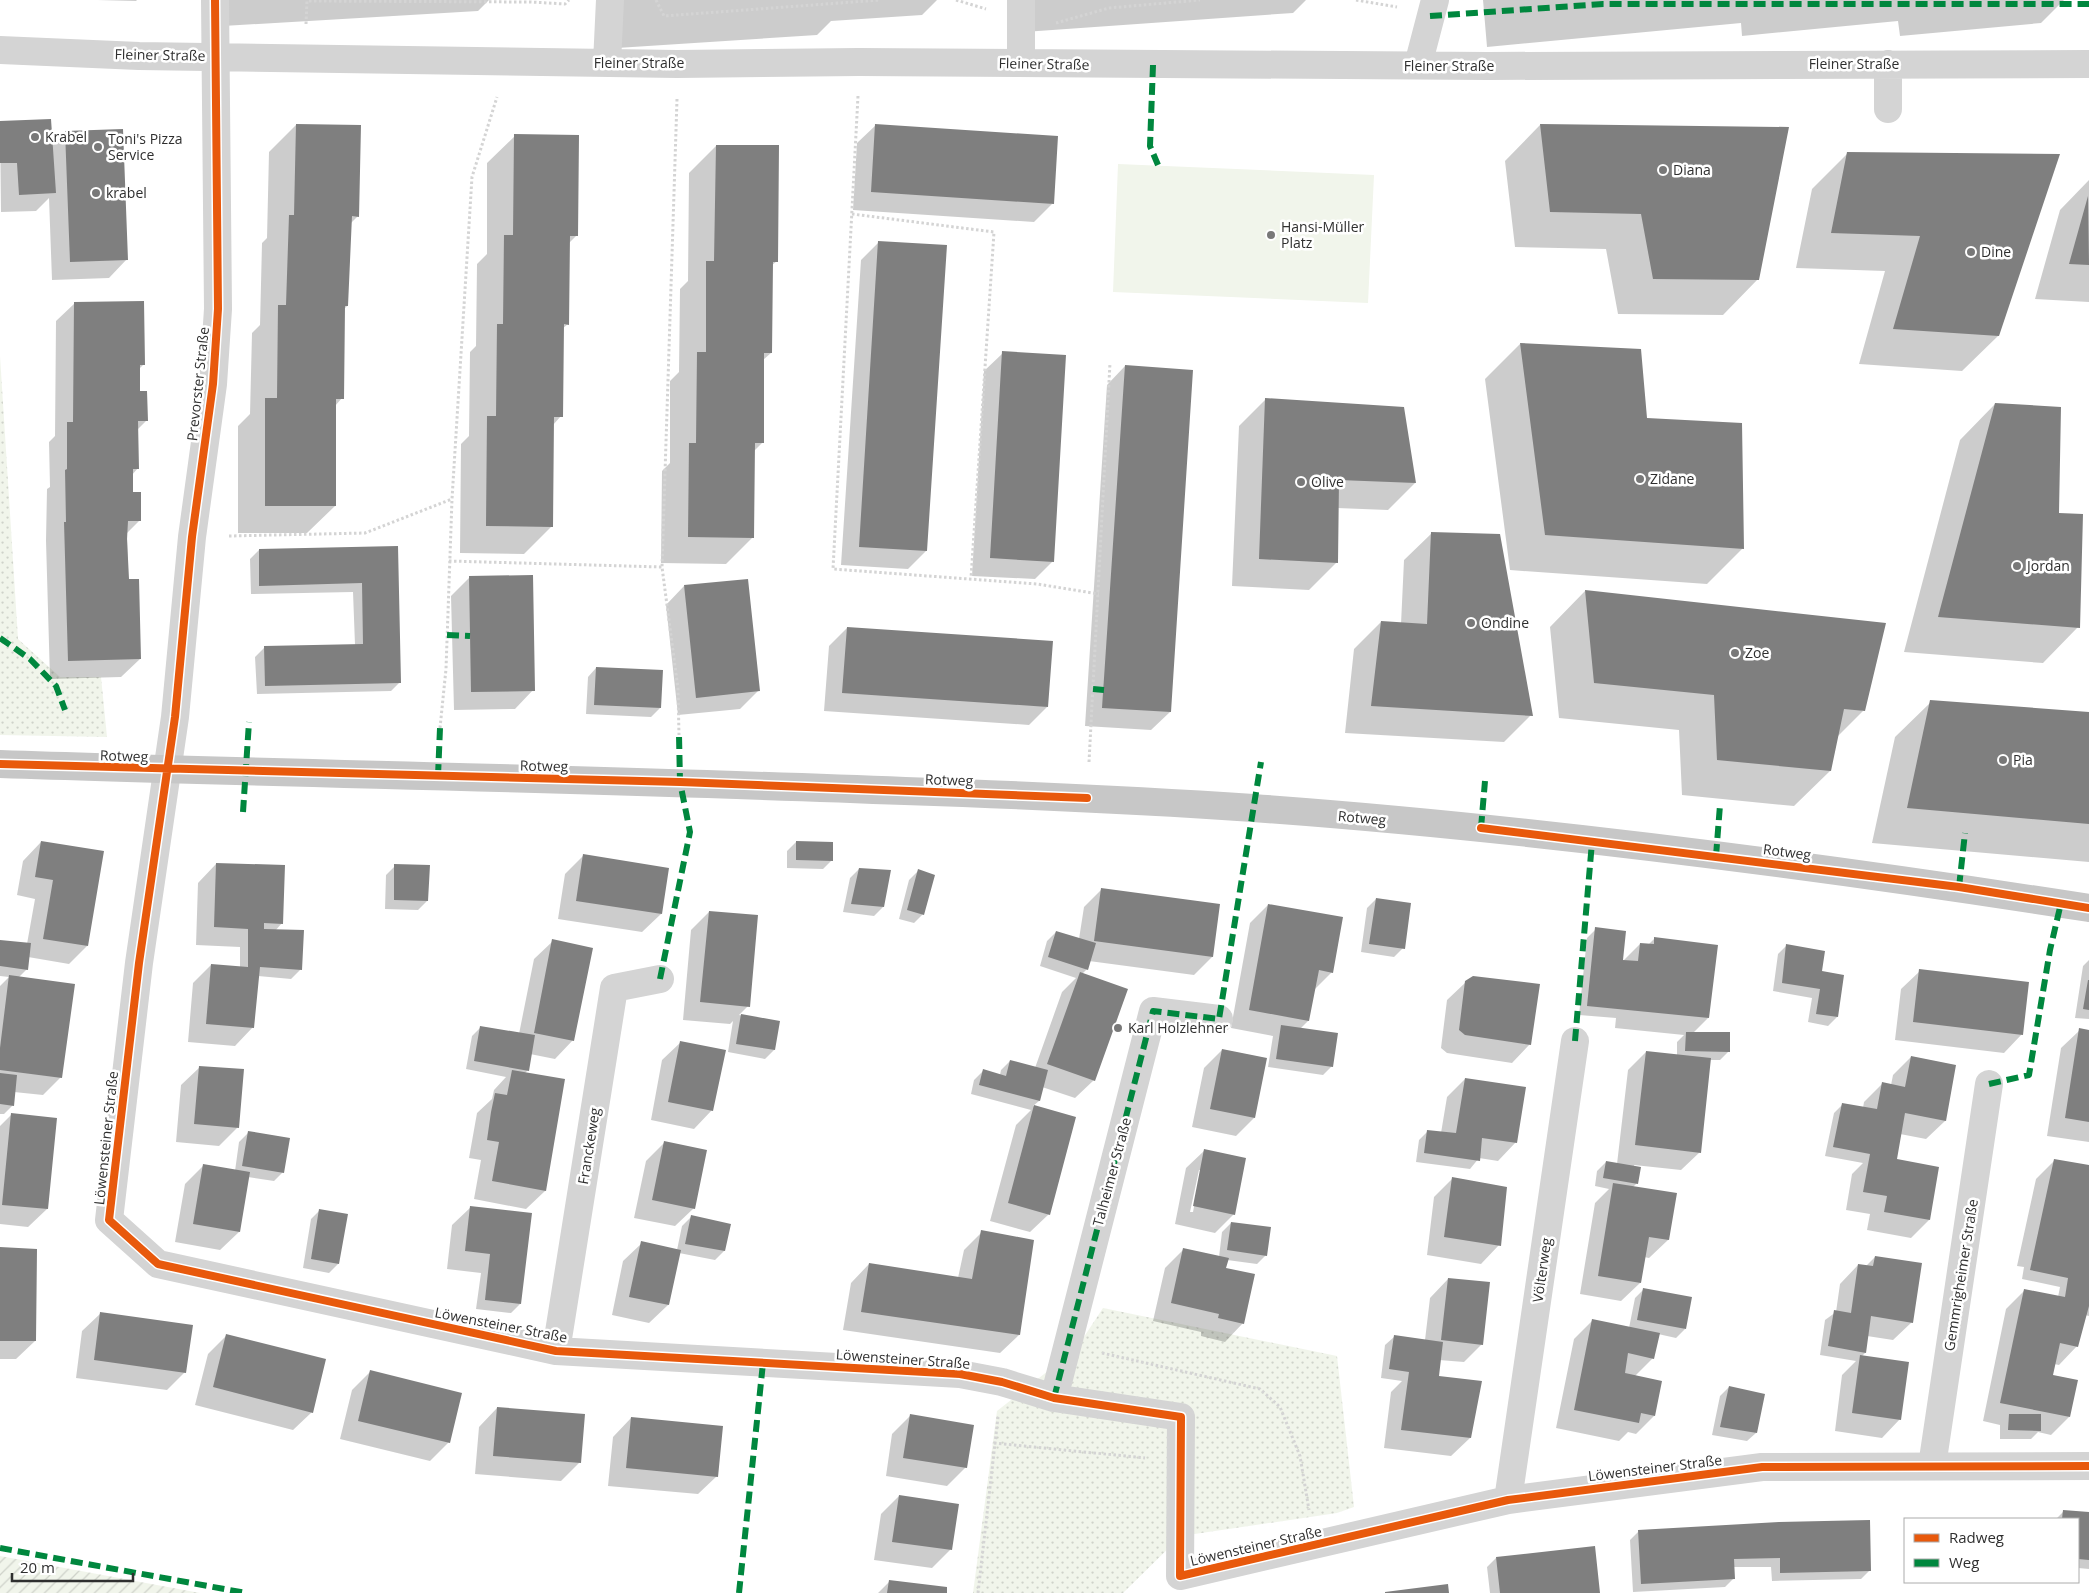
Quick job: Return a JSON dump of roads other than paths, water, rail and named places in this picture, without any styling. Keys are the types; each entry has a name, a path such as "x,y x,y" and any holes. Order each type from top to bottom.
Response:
{"main road":[{"name":"Rotweg","path":"0,764 167,770 680,782 1086,798 1254,808 1481,828 1920,882 2089,908"}],"street":[{"name":"Prevorster Straße","path":"167,770 192,537 212,384 218,309 215,0"},
{"path":"607,63 610,0"},
{"path":"1418,65 1433,8"},
{"path":"1021,10 1021,64"},
{"name":"Fleiner Straße","path":"0,50 139,56 678,64 859,62 1418,65 2089,64"},
{"path":"1888,64 1888,109"},
{"name":"Löwensteiner Straße","path":"167,770 139,963 109,1220 158,1264 556,1351 960,1374 1002,1382 1054,1398 1181,1417 1180,1576 1508,1500 1762,1467 2089,1466"},
{"name":"Franckeweg","path":"556,1351 614,988 660,979"},
{"name":"Talheimer Straße","path":"1054,1398 1153,1011 1219,1018"},
{"name":"Völterweg","path":"1508,1500 1575,1041"},
{"name":"Gemmrigheimer Straße","path":"1932,1466 1990,1084"}],"place":[{"name":"Krabel","path":"35,137"},
{"name":"Toni's Pizza Service","path":"98,147"},
{"name":"Diana","path":"1663,170"},
{"name":"krabel","path":"96,193"},
{"name":"Hansi-Müller Platz","path":"1271,235"},
{"name":"Dine","path":"1971,252"},
{"name":"Zidane","path":"1640,479"},
{"name":"Olive","path":"1301,482"},
{"name":"Jordan","path":"2017,566"},
{"name":"Ondine","path":"1471,623"},
{"name":"Zoe","path":"1735,653"},
{"name":"Pia","path":"2003,760"},
{"name":"Karl Holzlehner","path":"1118,1028"}]}
